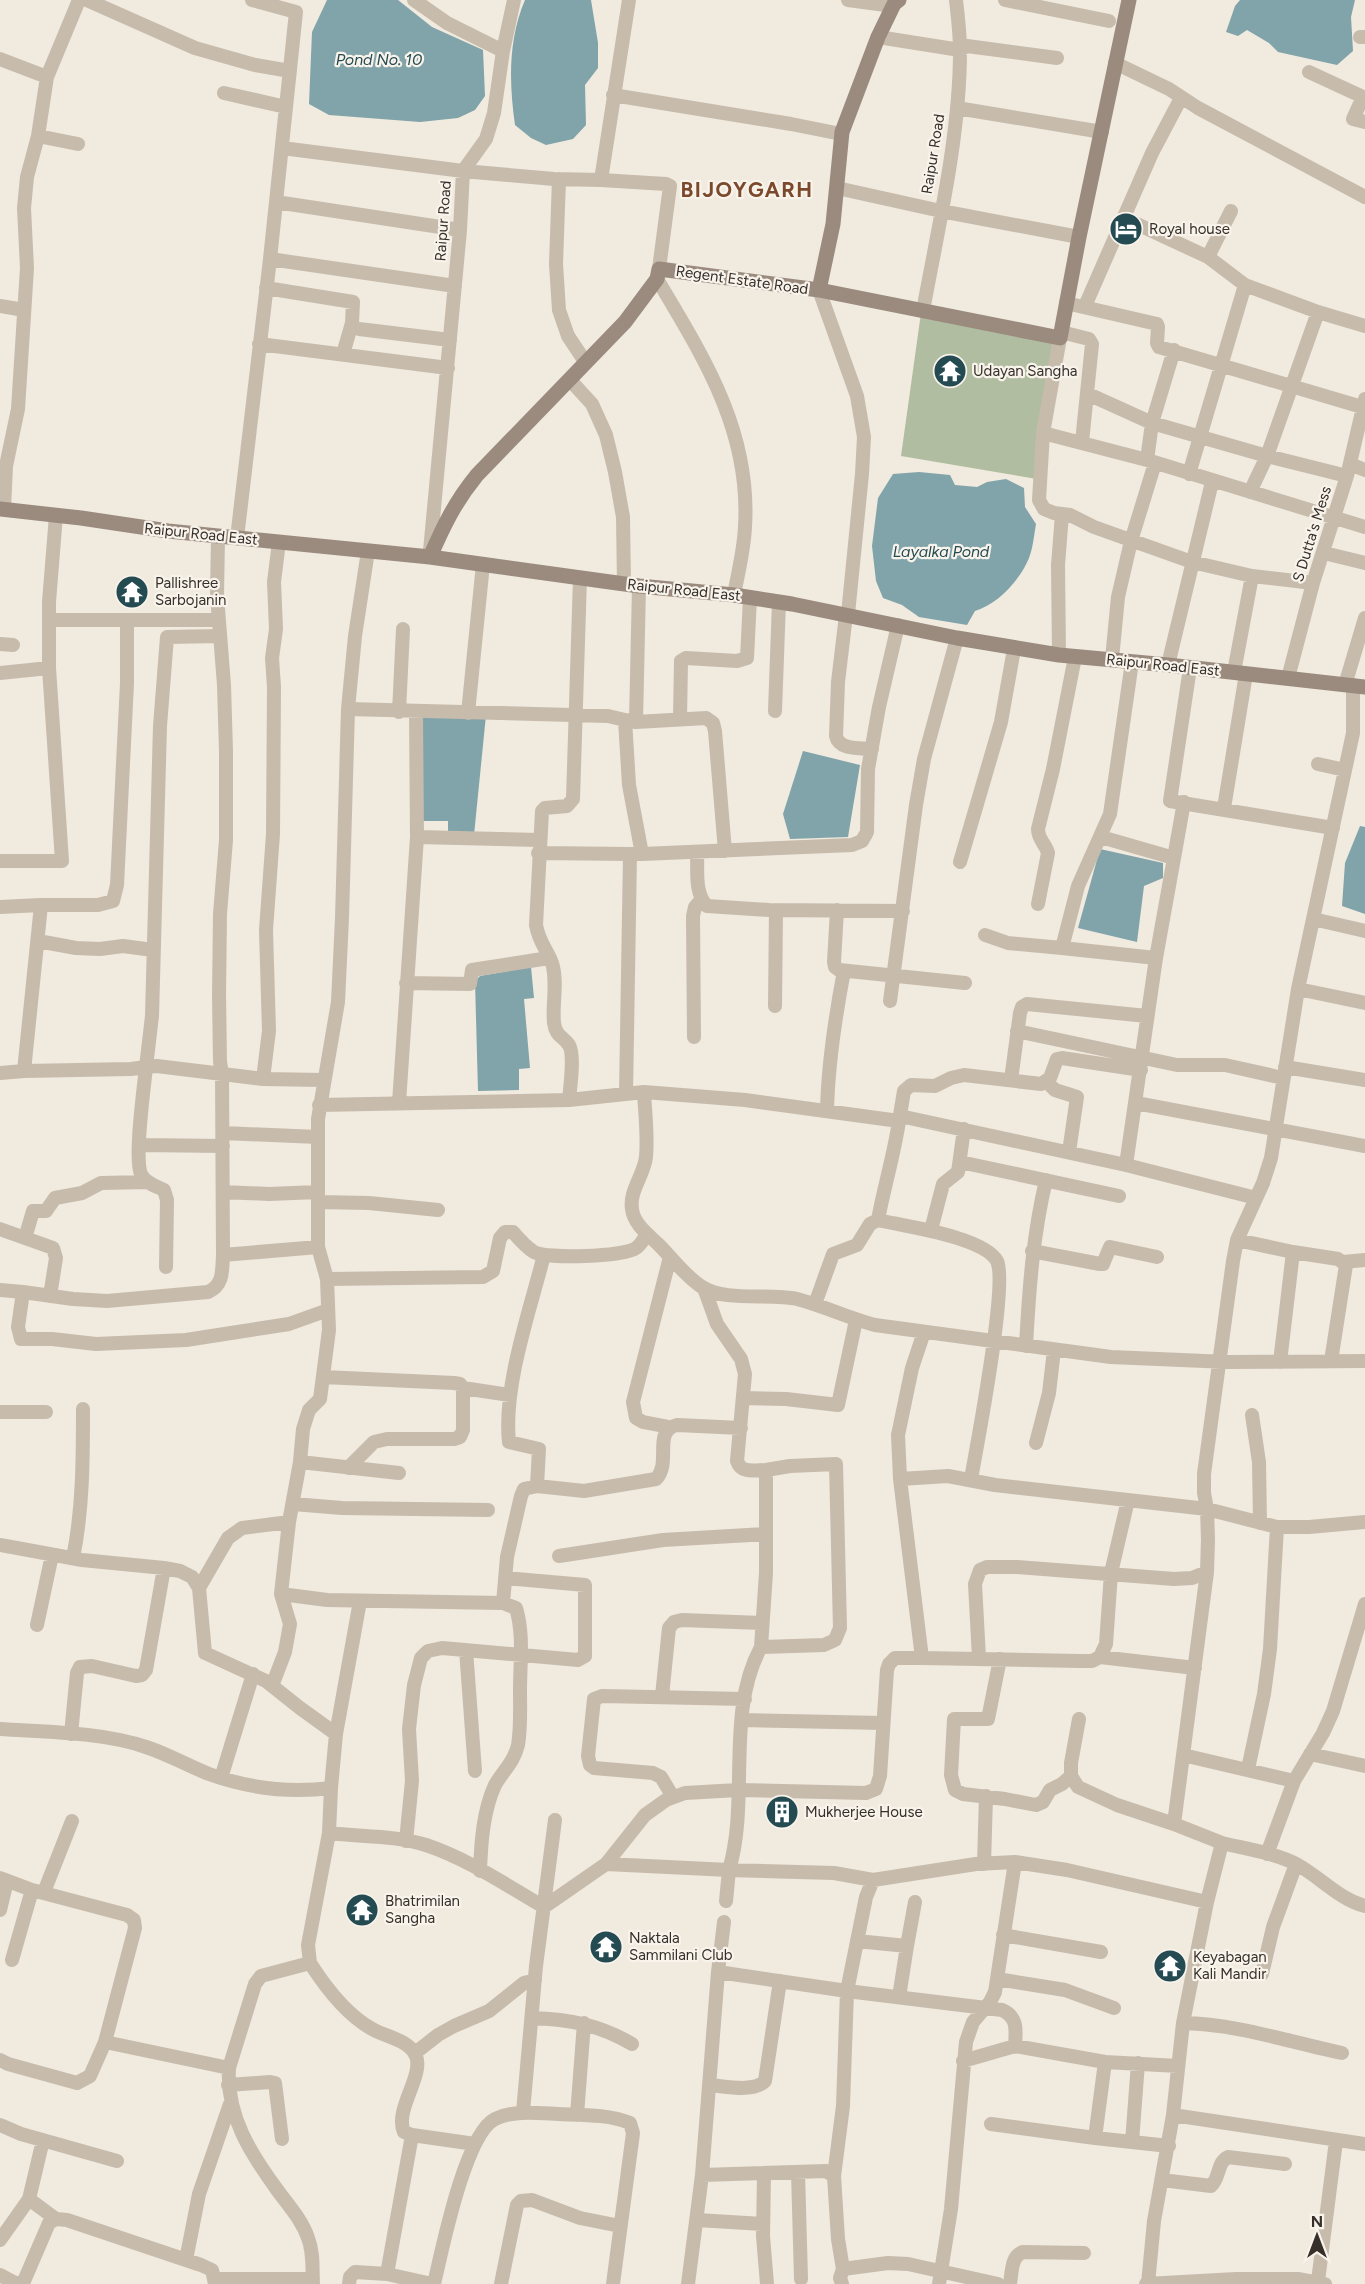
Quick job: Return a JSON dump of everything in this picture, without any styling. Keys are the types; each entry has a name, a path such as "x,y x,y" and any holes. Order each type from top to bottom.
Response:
{"street":[{"path":"2,509 6,466 18,409 27,268 24,208 27,177 38,136 47,77 79,0"},
{"path":"87,0 195,48 255,65 290,71"},
{"path":"237,538 297,6 252,0"},
{"path":"414,0 447,23 503,51"},
{"path":"282,148 463,171 486,139 494,112 503,51 514,0"},
{"path":"601,180 629,0"},
{"path":"848,0 896,3"},
{"name":"Raipur Road","path":"923,311 957,108 960,50 956,0"},
{"path":"1005,0 1109,21"},
{"path":"1129,0 1060,335 1043,433 1039,500 1044,509 1070,515 1131,541 1192,562 1252,576 1313,583"},
{"name":"Regent Estate Road","path":"430,556 452,510 477,475 625,322 658,274 819,290 833,224 842,134 878,37 896,3"},
{"path":"878,37 960,50 967,46 1057,58"},
{"path":"0,60 47,77"},
{"path":"1115,63 1168,89 1180,98 1365,197"},
{"path":"1309,72 1363,97 1353,119 1365,122"},
{"path":"224,93 286,107"},
{"path":"614,94 842,134"},
{"path":"1085,306 1152,153 1180,98"},
{"path":"957,108 1102,132"},
{"path":"38,136 78,144"},
{"name":"Raipur Road","path":"430,556 460,230 463,171 670,186 658,274"},
{"path":"559,179 556,264 559,310 568,336 586,363"},
{"path":"837,188 941,211 1079,237"},
{"path":"276,202 460,230"},
{"path":"1208,257 1231,212"},
{"path":"1124,218 1208,257 1245,285 1318,312 1365,326"},
{"path":"270,260 455,286"},
{"path":"658,274 699,350 731,419 744,476 746,525 744,548 734,595"},
{"path":"1189,474 1245,285"},
{"path":"266,288 353,302 352,322 343,354"},
{"path":"819,290 1091,341 1082,442"},
{"path":"819,290 857,396 864,436 862,474 838,682 836,736 837,742 842,746 872,749"},
{"path":"1066,303 1156,324 1158,327 1157,345 1291,386 1364,403"},
{"path":"0,306 24,310"},
{"path":"1250,492 1267,456 1318,312"},
{"path":"359,329 450,340"},
{"path":"259,344 448,368"},
{"path":"1112,659 1118,597 1151,462 1152,423 1174,350"},
{"path":"570,380 592,404 608,444 623,517 631,585 629,785 636,854 626,1094"},
{"path":"1088,394 1152,423 1267,456 1348,470 1365,470"},
{"name":"S Dutta's Mess","path":"1288,678 1313,583 1348,470 1364,403"},
{"path":"1043,433 1082,442 1365,526"},
{"path":"1168,665 1212,482"},
{"name":"Raipur Road East","path":"2,509 218,536 430,556 631,585 734,595 1014,649 1354,686"},
{"path":"1059,655 1058,565 1062,514"},
{"path":"0,861 62,861 49,668 49,620 56,515"},
{"path":"0,1290 107,1301 208,1292 217,1288 221,1281 223,1139 219,995 220,914 226,840 226,752 219,620 218,536"},
{"path":"264,1079 268,1031 266,930 273,834 274,687 272,658 276,629 274,582 279,542"},
{"path":"272,1686 285,1652 290,1624 281,1594 303,1429 309,1410 320,1399 329,1330 327,1279 318,1247 319,1105 338,1002 348,709 355,636 368,551"},
{"path":"1324,553 1365,563"},
{"path":"468,713 483,564"},
{"path":"1224,808 1234,754 1240,673 1252,576"},
{"path":"569,1100 571,1055 569,1045 556,1032 554,975 549,958 539,939 536,925 538,847 542,812 545,808 567,806 573,799 580,578"},
{"path":"680,719 681,661 686,658 737,661 747,658 750,598"},
{"path":"776,711 779,602"},
{"path":"1174,1824 1207,1572 1207,1509 1204,1474 1237,1240 1271,1158 1298,989 1353,733 1354,686 1365,618"},
{"path":"49,620 219,620"},
{"path":"0,907 41,904 98,905 113,901 117,885 127,620"},
{"path":"417,837 636,854 852,845 862,841 867,832 867,793 872,749 898,625"},
{"path":"399,712 403,629"},
{"path":"166,1267 167,1200 164,1190 148,1182 141,1174 140,1145 152,1016 160,726 167,637 220,636"},
{"path":"890,1001 903,911 909,847 920,782 957,638"},
{"path":"960,862 1001,722 1014,649"},
{"path":"1038,903 1048,853 1038,836 1038,829 1056,759 1075,657"},
{"path":"1062,948 1078,886 1110,814 1132,662"},
{"path":"0,673 49,668"},
{"path":"1190,668 1170,801 1224,808 1333,828"},
{"path":"348,709 416,713 608,716 631,721 706,718 713,723 715,731 725,851"},
{"path":"399,1103 417,837 416,713"},
{"path":"1318,764 1346,770"},
{"path":"1126,1165 1156,958 1184,802"},
{"path":"1101,837 1174,858"},
{"path":"697,853 701,900 707,906 776,910 903,911"},
{"path":"694,1037 693,916 695,907 701,900"},
{"path":"24,1071 41,904"},
{"path":"776,910 776,1006"},
{"path":"837,910 835,967 844,971 965,984"},
{"path":"1313,919 1365,931"},
{"path":"985,935 1008,943 1156,958"},
{"path":"38,941 76,948 100,949 123,946 153,950"},
{"path":"406,983 470,984 472,970 549,958"},
{"path":"827,1112 833,1026 844,971"},
{"path":"1298,989 1365,1003"},
{"path":"1011,1080 1020,1013 1022,1007 1027,1004 1147,1016"},
{"path":"1017,1032 1141,1063"},
{"path":"878,1220 893,1159 904,1091 911,1084 934,1086 964,1075 1041,1084 1047,1082 1054,1063 1057,1059 1062,1058 1184,1066 1212,1064 1365,1080"},
{"path":"0,1073 131,1070 157,1066 264,1079 323,1080"},
{"path":"1047,1082 1055,1090 1077,1097 1069,1152"},
{"path":"319,1105 569,1100 644,1092 745,1100 964,1129 1126,1165 1256,1198"},
{"path":"644,1092 646,1156 632,1197 632,1211 638,1224 647,1234 685,1274 704,1288 730,1295 793,1299 815,1304 875,1325 1111,1357 1218,1362 1365,1361"},
{"path":"1136,1103 1365,1146"},
{"path":"932,1230 943,1184 958,1172 964,1129"},
{"path":"140,1145 223,1139 318,1137"},
{"path":"960,1162 1119,1196"},
{"path":"1026,1346 1032,1251 1046,1179"},
{"path":"25,1238 33,1211 46,1211 55,1198 82,1193 100,1183 148,1182"},
{"path":"223,1192 318,1197 438,1210"},
{"path":"815,1304 833,1254 857,1245 870,1224 878,1220 932,1230 984,1250 996,1261 1000,1275 993,1341 971,1479"},
{"path":"0,1229 49,1245 56,1252 50,1296"},
{"path":"327,1279 483,1277 493,1271 500,1238 505,1232 513,1232 534,1252 544,1255 597,1256 625,1253 637,1248 647,1234"},
{"path":"1237,1240 1343,1262 1365,1260"},
{"path":"223,1255 318,1247"},
{"path":"1032,1251 1100,1264 1103,1264 1110,1247 1157,1257"},
{"path":"1280,1362 1293,1252"},
{"path":"537,1486 539,1449 509,1442 507,1421 510,1395 544,1255"},
{"path":"670,1257 633,1402 633,1412 636,1418 643,1422 669,1427 677,1425 741,1428"},
{"path":"1330,1361 1347,1270 1343,1262"},
{"path":"704,1288 717,1324 741,1359 745,1374 737,1461 739,1466 744,1470 766,1470 790,1466 836,1464 840,1628 835,1640 824,1645 761,1647"},
{"path":"23,1292 18,1327 21,1340 96,1344 186,1340 290,1324 328,1310"},
{"path":"744,1398 786,1399 838,1405 856,1320"},
{"path":"922,1658 900,1479 898,1435 912,1368 924,1332"},
{"path":"1036,1443 1050,1385 1054,1350"},
{"path":"323,1377 454,1383 460,1384 463,1388 510,1395"},
{"path":"348,1468 374,1442 387,1439 454,1439 460,1437 463,1430 463,1388"},
{"path":"73,1558 78,1532 83,1459 83,1408"},
{"path":"0,1412 46,1412"},
{"path":"1252,1415 1258,1462 1260,1523"},
{"path":"503,1603 510,1538 520,1496 524,1489 537,1486 584,1491 656,1479 663,1466 665,1432 669,1427"},
{"path":"300,1462 399,1473"},
{"path":"726,1901 729,1870 737,1839 745,1698 749,1674 761,1647 766,1534 766,1470"},
{"path":"900,1479 948,1476 995,1485 1207,1509 1277,1527 1309,1527 1365,1522"},
{"path":"1100,1657 1106,1644 1111,1574 1128,1500"},
{"path":"293,1504 342,1508 488,1510"},
{"path":"199,1588 228,1538 242,1528 289,1522"},
{"path":"1248,1770 1262,1704 1270,1649 1277,1527"},
{"path":"559,1556 663,1540 766,1534"},
{"path":"0,1545 73,1558 164,1568 180,1571 192,1577 199,1588 205,1653 253,1674 336,1734"},
{"path":"37,1625 52,1555"},
{"path":"979,1658 975,1584 980,1570 987,1567 1017,1567 1174,1579 1192,1578 1207,1572"},
{"path":"71,1734 77,1673 80,1667 92,1666 136,1676 142,1675 146,1670 164,1568"},
{"path":"406,1841 412,1780 410,1707 421,1658 428,1651 442,1648 582,1659 585,1651 585,1585 506,1578"},
{"path":"281,1594 327,1600 503,1603 516,1608 520,1621 518,1746 510,1766 496,1785 488,1807 481,1840 480,1871"},
{"path":"360,1601 336,1734 329,1833 308,1945 310,1963 351,2013 373,2030 401,2041 415,2053 417,2068 401,2125 404,2132 475,2144"},
{"path":"1267,1854 1294,1781 1333,1711 1365,1604"},
{"path":"662,1696 669,1628 674,1622 682,1620 762,1623"},
{"path":"466,1650 475,1771"},
{"path":"544,1908 606,1864 645,1815 673,1797 686,1793 738,1790 866,1794 876,1789 880,1776 889,1664 895,1658 1078,1661 1100,1657 1195,1668"},
{"path":"1000,1659 988,1719 954,1719 952,1784 955,1790 963,1794 1041,1804 1050,1790 1071,1776"},
{"path":"221,1778 253,1674"},
{"path":"673,1797 661,1777 653,1773 594,1768 590,1765 588,1756 594,1699 602,1696 745,1698"},
{"path":"1079,1719 1071,1763 1071,1776 1078,1787 1222,1843 1296,1864 1336,1893 1365,1906"},
{"path":"742,1720 883,1723"},
{"path":"0,1730 71,1734 146,1746 239,1784 314,1790 331,1788"},
{"path":"1310,1754 1365,1766"},
{"path":"1183,1755 1294,1781"},
{"path":"984,1864 986,1796"},
{"path":"524,2112 535,1980 555,1820"},
{"path":"12,1960 38,1891 72,1821"},
{"path":"329,1833 424,1844 455,1857 544,1908"},
{"path":"1222,1843 1182,2022 1173,2115 1154,2222 1147,2284 1299,2279 1322,2282 1336,2141"},
{"path":"606,1864 834,1873 873,1880 984,1864 1015,1862 1067,1870 1207,1902"},
{"path":"940,2278 951,2209 966,2042 973,2022 990,2002 995,1992 1015,1862"},
{"path":"1262,1974 1273,1927 1296,1864"},
{"path":"0,1910 4,1879 38,1891 128,1915 134,1920 135,1928 105,2042 90,2076 77,2083 0,2060"},
{"path":"842,2284 840,2278 843,2269 838,2239 834,2176 843,2106 847,1990 866,1897 873,1880"},
{"path":"899,1997 915,1902"},
{"path":"688,2284 702,2175 724,1922"},
{"path":"1003,1935 1101,1952"},
{"path":"857,1941 907,1946"},
{"path":"29,2199 56,2219 67,2220 212,2270 215,2282 313,2282 313,2259 309,2239 298,2217 260,2165 236,2122 230,2104 228,2085 229,2068 255,1984 261,1976 310,1963"},
{"path":"718,1972 1002,2010 1014,2019 1016,2046"},
{"path":"997,1979 1065,1990 1114,2008"},
{"path":"415,2053 438,2035 489,2011 524,1983 535,1980"},
{"path":"709,2085 752,2087 760,2086 765,2080 780,1981"},
{"path":"532,2018 556,2018 584,2023 614,2033 632,2044"},
{"path":"1182,2022 1236,2028 1342,2053"},
{"path":"577,2115 584,2023"},
{"path":"105,2042 229,2068"},
{"path":"963,2061 1016,2046 1105,2062 1178,2066"},
{"path":"1095,2138 1105,2062"},
{"path":"1132,2142 1138,2063"},
{"path":"228,2085 270,2082 275,2084 282,2139"},
{"path":"186,2260 199,2194 230,2104"},
{"path":"349,2284 350,2277 355,2272 387,2274 433,2284 459,2188 475,2144 484,2127 496,2119 524,2112 603,2117 630,2123 633,2133 613,2284"},
{"path":"1173,2115 1365,2144"},
{"path":"991,2124 1168,2146"},
{"path":"0,2125 21,2134 117,2161"},
{"path":"387,2274 412,2135"},
{"path":"0,2240 29,2199 43,2140"},
{"path":"1162,2180 1211,2186 1218,2177 1222,2162 1228,2157 1285,2164"},
{"path":"702,2175 826,2170 834,2176"},
{"path":"798,2172 801,2279"},
{"path":"764,2173 763,2224 767,2284"},
{"path":"501,2284 517,2205 521,2201 532,2200 580,2218 620,2226"},
{"path":"0,2275 15,2283 24,2281 49,2223 56,2219"},
{"path":"697,2220 763,2224"},
{"path":"1010,2284 1014,2258 1017,2254 1023,2252 1084,2253"},
{"path":"843,2269 888,2263 908,2264 940,2278 998,2284"}],"green space":[{"path":"921,313 1059,341 1037,479 901,456"}],"water":[{"name":"Pond No. 10","path":"327,0 398,0 432,27 483,50 485,96 475,110 458,118 420,122 329,115 309,104 312,32"},
{"path":"525,0 591,0 598,43 598,68 585,85 586,125 573,139 546,145 531,138 515,125 511,62 515,31"},
{"path":"1240,0 1355,0 1351,17 1353,51 1337,65 1278,52 1269,43 1247,30 1238,36 1226,32 1235,6"},
{"name":"Layalka Pond","path":"919,472 950,475 955,485 977,487 987,482 1006,479 1024,488 1025,507 1036,524 1030,554 1020,575 1000,597 975,611 967,625 919,617 902,605 883,598 876,581 872,546 878,498 893,474"},
{"path":"422,714 486,715 474,835 448,834 448,821 420,821"},
{"path":"803,751 860,765 848,837 790,839 783,814"},
{"path":"1360,826 1365,827 1365,914 1342,906 1345,863"},
{"path":"1100,849 1163,863 1163,878 1144,886 1137,942 1078,928"},
{"path":"531,967 534,998 524,999 530,1068 519,1069 519,1090 478,1091 475,981 480,976"}],"place":[{"name":"Royal house","path":"1126,229"},
{"name":"Udayan Sangha","path":"950,371"},
{"name":"Pallishree Sarbojanin","path":"132,592"},
{"name":"Mukherjee House","path":"782,1812"},
{"name":"Bhatrimilan Sangha","path":"362,1910"},
{"name":"Naktala Sammilani Club","path":"606,1947"},
{"name":"Keyabagan Kali Mandir","path":"1170,1966"}],"district":[{"name":"BIJOYGARH","path":"747,190"}]}
